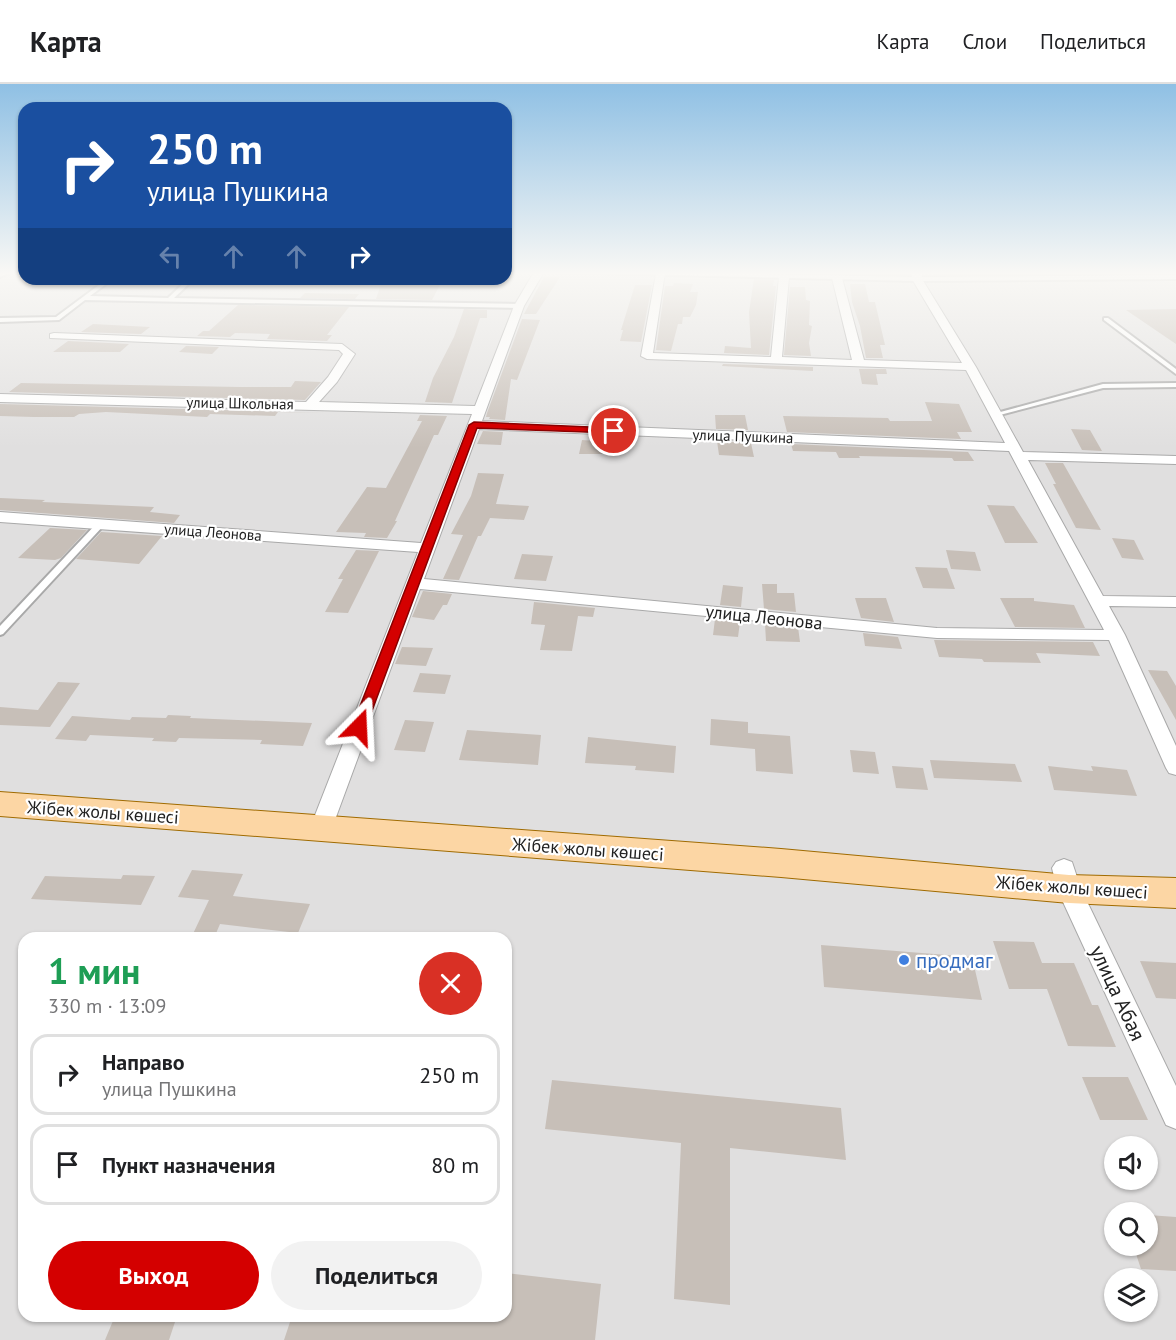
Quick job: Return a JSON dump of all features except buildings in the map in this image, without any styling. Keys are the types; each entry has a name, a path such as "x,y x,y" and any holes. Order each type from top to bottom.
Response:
{"main road":[{"name":"Жібек жолы көшесі","path":"0,787 781,863 1067,879 1176,893"},
{"name":"Жібек жолы көшесі","path":"0,804 325,819"},
{"name":"Жібек жолы көшесі","path":"1067,879 1176,874"}],"street":[{"path":"325,819 510,331"},
{"path":"651,331 647,356 969,367"},
{"path":"776,360 779,331"},
{"path":"851,331 859,363"},
{"path":"948,331 1116,635 1176,768"},
{"path":"54,336 342,347 349,354 333,379 311,404"},
{"name":"улица Школьная","path":"0,398 311,404 476,418"},
{"name":"улица Пушкина","path":"476,418 1176,460"},
{"name":"улица Леонова","path":"0,517 426,548"},
{"name":"улица Леонова","path":"414,583 937,633 1116,635"},
{"path":"1098,601 1176,602"},
{"name":"улица Абая","path":"1067,879 1176,1116"}],"lane":[{"path":"54,336 55,331"},
{"path":"1121,331 1176,372"},
{"path":"996,414 1103,386 1176,385"},
{"path":"0,632 101,524"}],"shaded area":[{"path":"0,331 1176,331 1176,1340 0,1340"}],"place":[{"name":"продмаг","path":"904,960"}],"route":[{"path":"359,727 474,425 614,431"}]}
